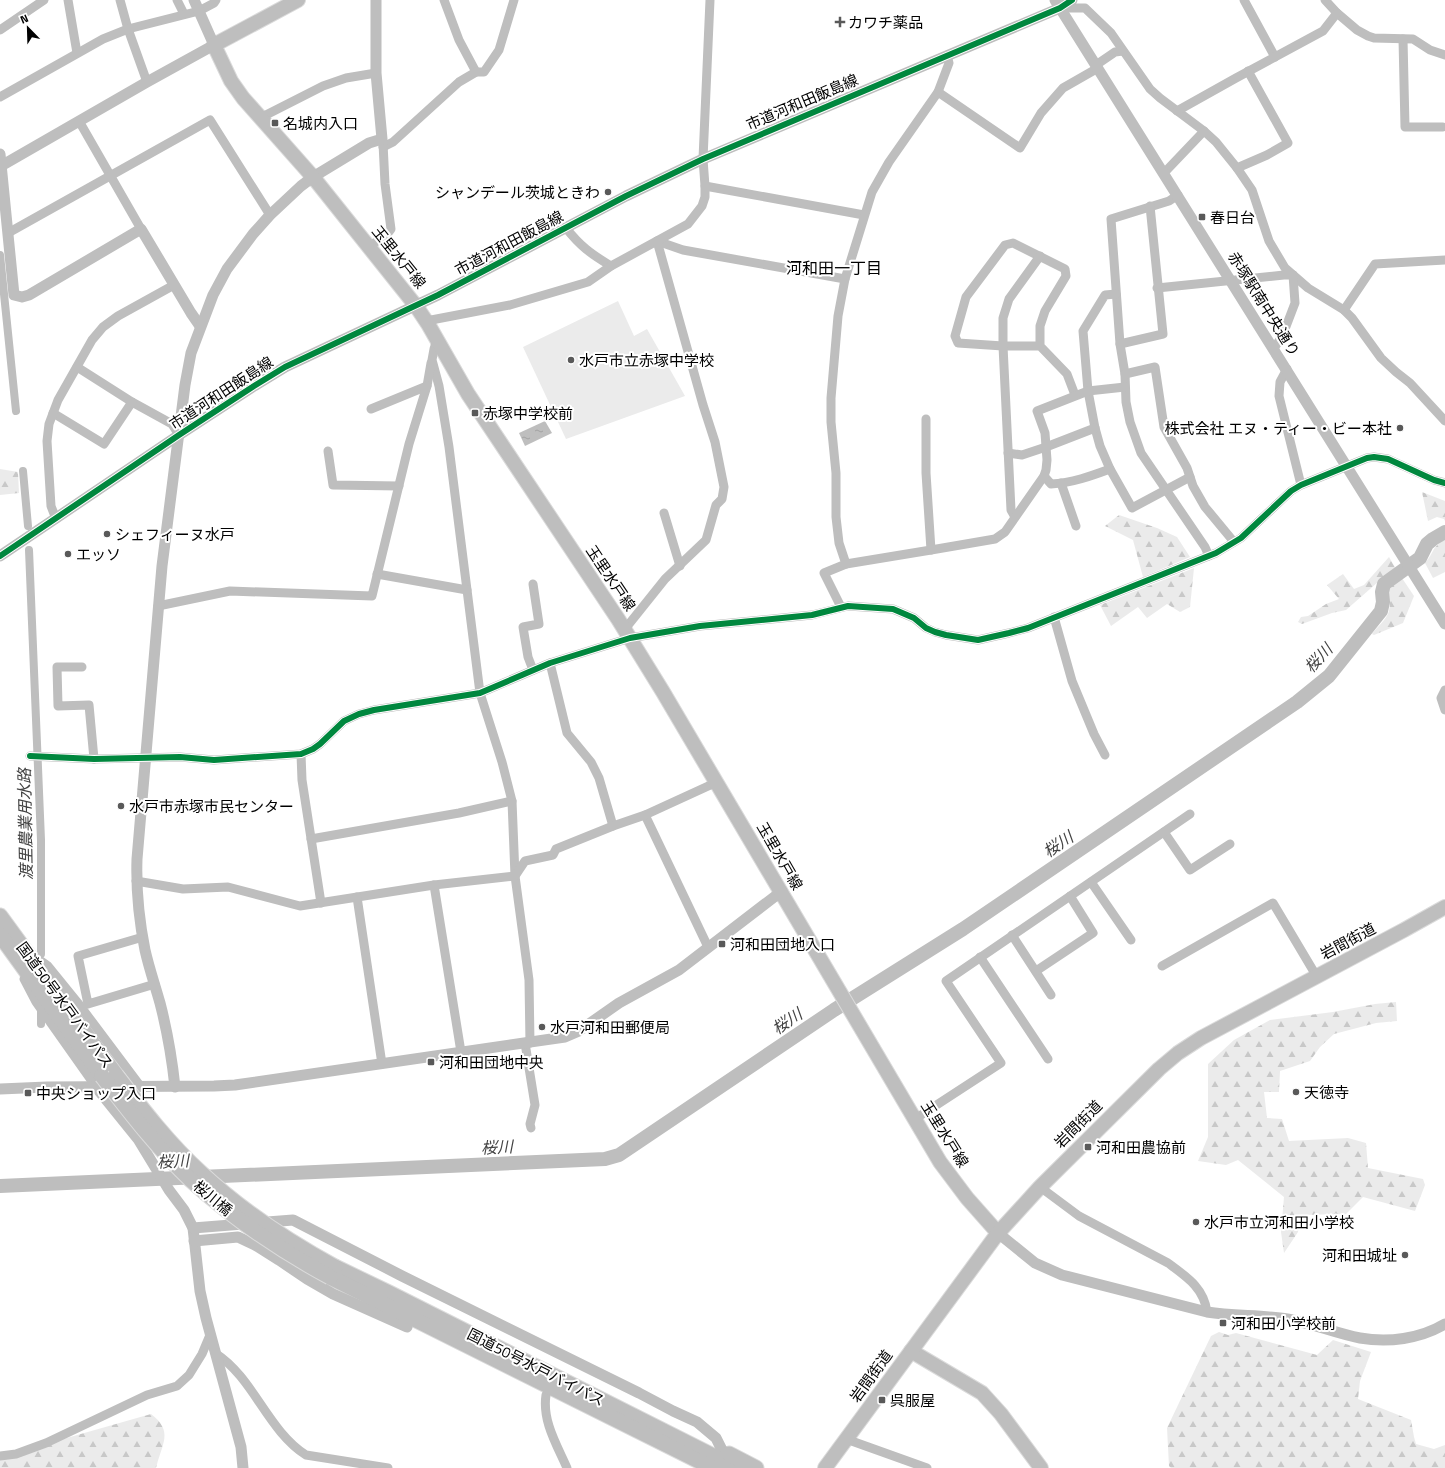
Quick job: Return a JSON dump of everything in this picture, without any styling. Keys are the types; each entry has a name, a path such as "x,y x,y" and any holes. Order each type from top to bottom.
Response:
{"highway":[{"name":"国道50号水戸バイパス","path":"0,916 27,962 105,1079"},
{"name":"国道50号水戸バイパス","path":"0,935 27,962"},
{"name":"桜川橋","path":"105,1079 139,1123 169,1157 202,1189 251,1229 274,1244 333,1272"},
{"name":"国道50号水戸バイパス","path":"333,1272 603,1407 737,1468"},
{"path":"388,1299 412,1300 445,1312 756,1468"},
{"path":"388,1299 407,1327 693,1468"},
{"name":"国道50号水戸バイパス","path":"603,1407 713,1468"}],"main road":[{"path":"214,45 290,2"},
{"name":"玉里水戸線","path":"214,45 231,81 260,118 313,177 416,306 426,321 468,394 628,634 782,891 915,1119 952,1178 982,1216 998,1233"},
{"name":"岩間街道","path":"825,1468 998,1233 1040,1187 1158,1069 1178,1053 1208,1034 1317,977 1445,907"},
{"path":"911,1351 982,1393 1001,1414 1041,1468"}],"street":[{"path":"0,30 44,0"},
{"path":"68,0 77,53"},
{"path":"120,0 128,29 147,82"},
{"path":"177,0 184,14"},
{"path":"1,166 214,45 194,0"},
{"path":"0,97 104,39 128,29 199,11 214,3 216,0"},
{"path":"369,247 391,229 385,184 383,143 376,73 376,0"},
{"path":"444,0 459,40 476,72"},
{"path":"175,1087 170,1050 143,937 136,881 145,757 162,566 191,353 213,295 227,270 270,215 301,186 313,177 369,144 393,142 459,82 476,72 484,72 498,50 514,0"},
{"path":"426,321 510,304 554,293 588,282 611,266 688,224 702,206 705,197 703,159 710,0"},
{"name":"市道河和田飯島線","path":"0,556 179,435 285,367 416,306 626,196 703,159 947,55 1058,4 1072,0"},
{"path":"1244,0 1276,57"},
{"path":"1325,0 1337,13 1357,30 1368,36 1374,38 1413,39 1430,50 1445,55"},
{"path":"1058,4 1085,8 1111,33 1150,89 1216,142 1252,190 1263,226 1275,253 1285,268 1308,288 1344,310 1352,318 1381,358 1410,383 1445,421"},
{"name":"赤塚駅南中央通り","path":"1058,4 1445,624"},
{"path":"1177,111 1323,31 1337,13"},
{"path":"1403,38 1405,127 1443,127"},
{"path":"938,92 1020,148 1040,113 1063,88 1097,66 1115,52 1123,51"},
{"path":"846,564 839,544 836,517 836,473 831,398 838,316 845,279 872,192 887,164 938,92 949,63 947,55"},
{"path":"1237,168 1267,155 1288,143 1248,71"},
{"path":"260,118 323,86 346,78 376,73"},
{"path":"8,233 210,120 270,215"},
{"path":"79,121 191,314 200,326"},
{"path":"1164,173 1204,131"},
{"path":"0,154 14,295 22,297 29,295 141,229"},
{"path":"705,186 864,215"},
{"path":"1178,195 1169,201 1111,219 1120,344 1130,422 1135,439 1141,453 1205,547 1209,556"},
{"path":"1120,344 1163,334 1157,288 1150,206"},
{"path":"566,228 577,242 591,254 611,266"},
{"path":"657,241 683,250 845,279"},
{"path":"628,634 666,579 706,540 716,505 722,499 724,487 715,442 701,398 657,241"},
{"path":"1040,346 1003,346 958,343 955,336 966,297 1005,245 1012,243 1065,269 1066,276 1045,311 1040,326 1040,346 1067,374 1076,395"},
{"path":"1015,517 1011,510 1003,346 1004,318 1009,299 1040,256"},
{"path":"1344,310 1375,264 1445,260"},
{"path":"1157,288 1293,275"},
{"path":"1274,348 1282,337 1295,303 1293,275"},
{"path":"56,519 51,506 47,441 49,424 58,400 92,340 103,327 118,316 174,285"},
{"path":"1116,294 1105,294 1083,331 1088,390 1100,446 1110,469 1132,508 1190,477"},
{"path":"158,606 230,592 372,596 409,444 428,386 434,349 437,340"},
{"path":"432,360 439,386 449,447 480,693 502,762 512,801 515,876 529,980 527,1043 535,1105 530,1124 531,1128"},
{"path":"77,367 132,402 172,424 179,435"},
{"path":"1125,374 1155,368 1164,427 1187,468 1193,486 1205,507 1234,542"},
{"path":"1287,370 1280,382 1279,396 1301,485"},
{"path":"371,409 428,386"},
{"path":"841,607 824,573 846,564 995,539 1005,532 1044,476 1046,470 1046,433 1037,412 1088,390 1125,387"},
{"path":"53,413 104,444 132,402"},
{"path":"926,419 926,473 931,550"},
{"path":"1008,453 1022,455 1046,448 1095,428"},
{"path":"328,451 333,486 399,486"},
{"path":"30,756 94,759 180,757 214,760 301,754 312,749 344,721 359,714 374,710 480,693 550,663 628,634 812,615 841,607 864,606 893,609 914,618 926,628 935,632 978,640 1009,633 1054,617 1209,556 1241,538 1283,498 1301,485 1367,458 1380,457 1388,459 1445,483"},
{"path":"1044,476 1051,484 1061,483 1084,478 1110,469"},
{"path":"1061,483 1076,526"},
{"path":"664,513 680,566"},
{"path":"377,574 467,590"},
{"path":"532,584 538,624 522,627 528,657 533,670"},
{"path":"1054,617 1072,681 1094,734 1105,755"},
{"path":"550,663 567,733 591,762 599,778 614,826"},
{"path":"82,667 57,667 58,706 88,705 94,759"},
{"path":"1445,690 1441,698 1445,710"},
{"path":"301,754 302,780 321,903"},
{"path":"136,881 183,889 228,887 300,906 434,885 515,876 525,861 553,855 556,849 645,815 717,782"},
{"path":"311,839 459,813 512,801"},
{"path":"915,1119 1001,1063 946,981 1190,814"},
{"path":"645,815 708,947"},
{"path":"1164,832 1190,870 1230,844"},
{"path":"1091,882 1131,940"},
{"path":"434,885 461,1052"},
{"path":"0,1089 105,1079 141,1087 236,1085 558,1038 579,1031 619,1003 674,973 782,891"},
{"path":"1036,971 1093,933 1070,896"},
{"path":"357,897 382,1064"},
{"path":"1162,966 1273,903 1317,977"},
{"path":"1012,935 1051,995"},
{"path":"143,937 78,956 88,1004 155,984"},
{"path":"980,957 1048,1059"},
{"path":"27,962 38,959 48,966 141,1087"},
{"path":"105,1079 138,1139 169,1190 184,1210 193,1228 200,1291 210,1335 241,1447 243,1468"},
{"path":"1040,1187 1079,1216 1168,1263 1200,1291 1206,1301 1207,1312"},
{"path":"193,1228 293,1220 697,1422 716,1438 722,1450"},
{"path":"998,1233 1035,1263 1049,1271 1083,1282 1207,1312 1222,1315 1280,1318 1306,1322 1358,1338 1384,1340 1416,1336 1445,1324"},
{"path":"194,1241 238,1237 255,1245 333,1294 407,1327"},
{"path":"0,1456 16,1454 46,1443 147,1395 177,1386 189,1375 202,1354 210,1335"},
{"path":"215,1353 225,1359 251,1390 286,1439 306,1455 355,1466 388,1468"},
{"path":"546,1395 544,1407 554,1442 560,1451 567,1468"},
{"path":"846,1438 927,1468"}],"green space":[{"path":"618,301 634,336 647,329 685,396 566,439 523,347"},
{"path":"0,469 18,472 19,493 0,495"},
{"path":"1422,492 1445,501 1445,521 1444,519 1437,517 1428,521"},
{"path":"1119,515 1157,528 1177,537 1190,557 1143,577 1133,540 1105,526"},
{"path":"1445,539 1445,572 1433,578 1425,563 1440,542"},
{"path":"1389,557 1396,569 1386,575 1346,610 1332,613 1302,624 1298,622 1301,617 1308,616 1326,604 1339,599 1327,585 1343,574 1354,589 1364,585"},
{"path":"1194,568 1190,607 1180,612 1167,604 1147,618 1138,607 1111,626 1100,605"},
{"path":"1402,578 1414,596 1403,623 1374,635 1372,634 1388,614 1390,605 1387,592 1389,588"},
{"path":"1396,1002 1397,1021 1376,1023 1334,1034 1320,1047 1310,1061 1280,1071 1279,1092 1264,1092 1267,1118 1282,1119 1289,1141 1348,1138 1366,1143 1368,1168 1423,1179 1425,1185 1415,1211 1363,1197 1346,1214 1300,1215 1298,1232 1284,1253 1281,1232 1284,1197 1238,1160 1226,1165 1198,1161 1208,1137 1208,1064 1234,1040 1270,1020"},
{"path":"1219,1332 1228,1335 1236,1333 1317,1355 1333,1340 1371,1352 1360,1381 1358,1399 1411,1420 1416,1444 1434,1449 1445,1445 1445,1468 1171,1468 1169,1466 1167,1428 1211,1336"},
{"path":"151,1414 158,1420 164,1432 163,1445 156,1468 0,1468 0,1457"}],"water":[{"path":"545,421 552,433 525,446 519,433"}],"waterway":[{"name":"渡里農業用水路","path":"0,255 16,411"},
{"name":"渡里農業用水路","path":"23,471 28,526"},
{"name":"桜川","path":"0,1186 605,1159 619,1155 834,1010 963,929 1297,702 1329,676 1381,611 1384,584 1420,558 1427,544 1445,532"},
{"name":"渡里農業用水路","path":"29,550 41,840 41,954"},
{"name":"渡里農業用水路","path":"41,1007 41,1024"}],"cycle path":[{"path":"0,556 179,435 285,367 438,295 626,196 703,159 1060,8 1072,0"},
{"path":"30,756 94,759 180,757 214,760 301,754 320,744 344,721 359,714 374,710 480,693 550,663 630,638 700,626 812,615 848,606 893,609 914,618 926,628 935,632 978,640 1028,628 1216,553 1241,538 1291,491 1301,485 1367,458 1374,457 1388,459 1434,480 1445,483"}],"place":[{"name":"カワチ薬品","path":"840,22"},
{"name":"名城内入口","path":"275,123"},
{"name":"シャンデール茨城ときわ","path":"608,192"},
{"name":"春日台","path":"1202,217"},
{"name":"水戸市立赤塚中学校","path":"571,360"},
{"name":"赤塚中学校前","path":"475,413"},
{"name":"株式会社 エヌ・ティー・ビー本社","path":"1400,428"},
{"name":"シェフィーヌ水戸","path":"107,534"},
{"name":"エッソ","path":"68,554"},
{"name":"水戸市赤塚市民センター","path":"121,806"},
{"name":"河和田団地入口","path":"722,944"},
{"name":"水戸河和田郵便局","path":"542,1027"},
{"name":"河和田団地中央","path":"431,1062"},
{"name":"天徳寺","path":"1296,1092"},
{"name":"中央ショップ入口","path":"28,1093"},
{"name":"河和田農協前","path":"1088,1147"},
{"name":"水戸市立河和田小学校","path":"1196,1222"},
{"name":"河和田城址","path":"1405,1255"},
{"name":"河和田小学校前","path":"1223,1323"},
{"name":"呉服屋","path":"882,1400"}],"district":[{"name":"河和田一丁目","path":"834,268"}]}
